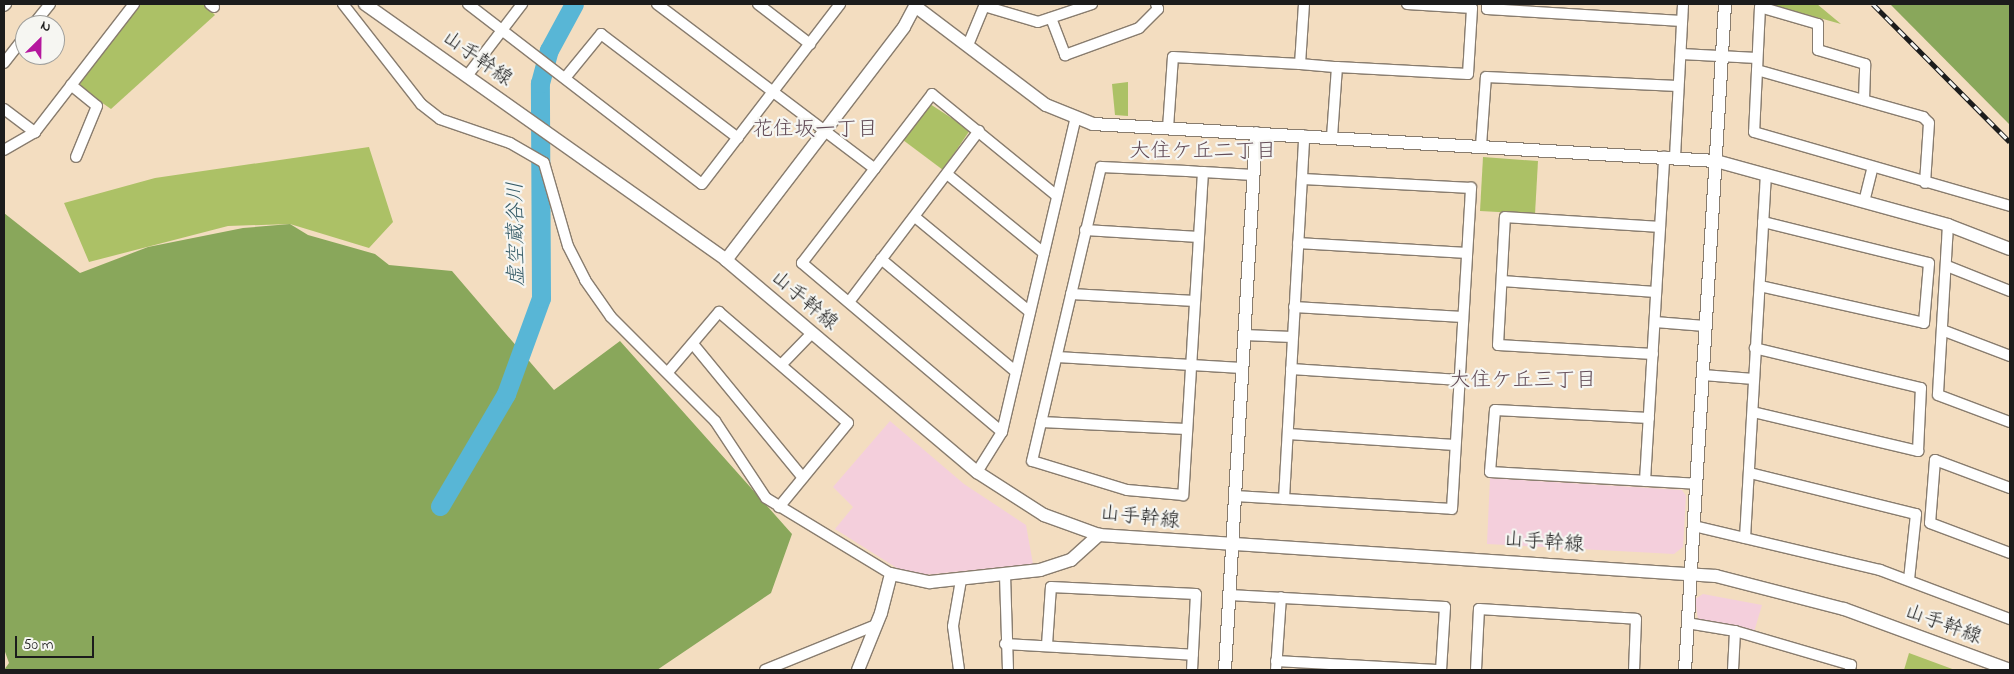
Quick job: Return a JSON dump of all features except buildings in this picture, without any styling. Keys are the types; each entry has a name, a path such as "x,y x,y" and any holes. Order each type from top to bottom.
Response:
{"street":[{"path":"41,15 50,4"},
{"path":"4,150 35,132 134,4"},
{"path":"343,4 421,104 440,119 529,152 544,163 568,246 585,280 611,317 715,421 752,479 779,507 891,574 919,582 1005,575 1071,560 1099,535"},
{"name":"山手幹線","path":"365,4 726,260 977,472 1044,515 1099,535 1690,573 1765,586 1844,609 2005,669"},
{"path":"468,4 702,184 840,4"},
{"path":"467,76 522,4"},
{"path":"657,4 874,169"},
{"path":"758,4 810,44"},
{"path":"968,45 984,5 1038,22 1092,4"},
{"path":"1052,18 1064,55 1139,28 1158,9 1156,4"},
{"path":"1300,64 1304,4"},
{"path":"1168,128 1173,57 1468,74 1472,8 1407,4"},
{"path":"1487,4 1487,9 1682,21"},
{"path":"1645,481 1660,227 1678,86 1683,4"},
{"path":"1685,670 1725,4"},
{"path":"726,260 826,131 916,5 1046,105 1075,120 1256,134 1716,161 1948,225 2010,249"},
{"path":"1864,100 1865,64 1818,50 1818,24 1760,7 1754,132 1925,183 2010,206"},
{"path":"565,78 601,34 738,138"},
{"path":"4,64 15,49"},
{"path":"1681,54 1757,58"},
{"path":"1332,137 1337,67"},
{"path":"1757,70 1864,100 1930,123 1925,183"},
{"path":"1481,146 1486,77 1678,86"},
{"path":"71,85 97,106 76,157"},
{"path":"1002,432 802,263 932,94 1057,196"},
{"path":"4,109 35,132"},
{"path":"977,472 996,447 1002,432 1075,120"},
{"path":"849,302 979,131"},
{"path":"1225,670 1256,134"},
{"path":"1284,499 1304,136"},
{"path":"1203,172 1183,495 1127,490 1032,461 1101,167 1203,172 1253,175"},
{"path":"1864,202 1873,167"},
{"path":"947,174 1044,253"},
{"path":"1745,538 1766,174"},
{"path":"1235,496 1452,509 1471,188 1303,179"},
{"path":"914,217 1030,312"},
{"path":"1653,354 1498,344 1505,217 1660,227"},
{"path":"1760,286 1924,323 1930,263 1763,222"},
{"path":"1948,225 1938,395 2010,422"},
{"path":"1086,230 1199,237"},
{"path":"1298,243 1467,253"},
{"path":"881,259 1016,372"},
{"path":"1947,266 2010,291"},
{"path":"1502,281 1656,292"},
{"path":"1070,294 1195,301"},
{"path":"1294,307 1464,317"},
{"path":"668,372 719,312 782,364 848,423 779,507"},
{"path":"1655,322 1706,326"},
{"path":"1942,330 2010,356"},
{"path":"782,364 812,333"},
{"path":"1244,335 1292,338"},
{"path":"693,344 803,478"},
{"path":"1752,412 1918,451 1921,388 1755,348"},
{"path":"1057,357 1242,368"},
{"path":"1291,369 1460,380"},
{"path":"1703,376 1754,379"},
{"path":"1649,418 1495,410 1490,472 1696,484"},
{"path":"1041,422 1186,429"},
{"path":"1288,434 1455,445"},
{"path":"2010,488 1935,460 1930,522 2010,553"},
{"path":"1750,473 1916,514 1909,580"},
{"path":"1694,526 1909,580 2010,618"},
{"path":"858,670 876,625 891,574"},
{"path":"1005,575 1005,644 1008,670"},
{"path":"959,670 953,626 961,580"},
{"path":"1047,645 1051,587 1196,594 1192,670"},
{"path":"1230,595 1445,607 1442,670"},
{"path":"1281,597 1276,666 1436,670"},
{"path":"1476,670 1479,610 1636,619 1634,670"},
{"path":"1687,623 1735,631 1851,664 1850,670"},
{"path":"765,670 876,625"},
{"path":"1733,670 1735,631"},
{"path":"1005,644 1192,655"}],"shaded area":[{"path":"890,421 964,484 1026,525 1033,564 924,575 900,570 835,529 853,507 833,487"},
{"path":"1490,478 1682,490 1686,496 1683,547 1674,554 1487,544"},
{"path":"1703,594 1762,605 1754,632 1698,619 1695,599"}],"green space":[{"path":"138,4 204,4 215,15 111,109 81,88 80,82"},
{"path":"1767,4 1817,4 1841,24 1823,19"},
{"path":"1890,4 2010,4 2010,125"},
{"path":"1128,82 1128,116 1115,115 1112,84"},
{"path":"930,104 970,130 943,170 903,140"},
{"path":"369,147 393,222 369,248 290,224 228,226 89,262 64,203 155,178"},
{"path":"1483,157 1538,161 1535,214 1480,211"},
{"path":"4,213 80,273 148,247 243,228 290,224 308,235 375,254 389,265 452,271 554,390 620,341 792,534 771,593 657,670 4,670 9,663 4,649"},
{"path":"1909,653 1955,670 1904,670"}],"waterway":[{"name":"虚空蔵谷川","path":"440,506 506,394 541,298 540,83 549,50 574,4"}],"railway":[{"path":"1873,4 2010,142"}],"district":[{"name":"花住坂一丁目","path":"815,130"},
{"name":"大住ケ丘二丁目","path":"1203,152"},
{"name":"大住ケ丘三丁目","path":"1523,381"}]}
